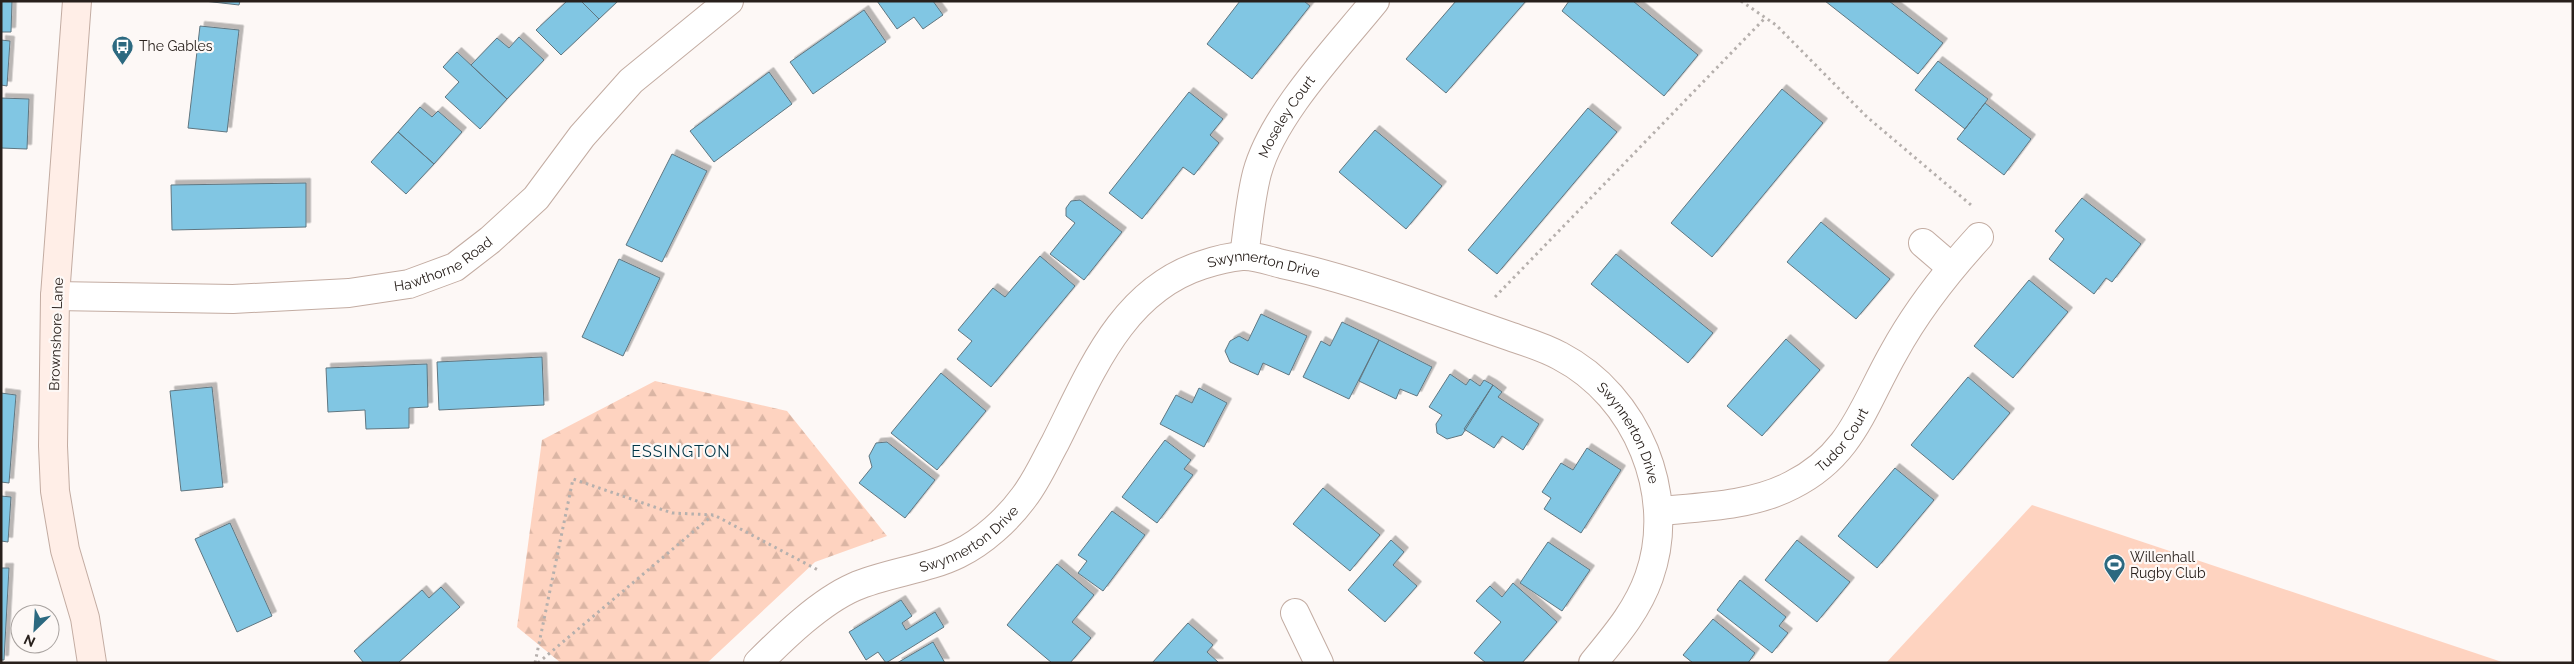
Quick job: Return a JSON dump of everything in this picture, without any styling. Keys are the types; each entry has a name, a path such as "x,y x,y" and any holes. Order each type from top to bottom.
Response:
{"main road":[{"name":"Brownshore Lane","path":"77,1 55,296 53,446 55,491 65,550 85,618 92,663"}],"street":[{"name":"Hawthorne Road","path":"55,296 233,299 349,293 409,284 455,267 490,240 536,198 582,136 631,81 729,1"},
{"name":"Moseley Court","path":"1244,256 1258,172 1275,133 1307,84 1375,1"},
{"name":"Tudor Court","path":"1659,511 1708,507 1759,498 1792,486 1819,469 1844,444 1862,416 1893,353 1951,267 1979,237"},
{"path":"1924,243 1951,267"},
{"name":"Swynnerton Drive","path":"765,660 802,621 852,588 956,556 984,539 1024,498 1040,473 1100,353 1127,314 1158,286 1201,265 1244,256 1332,274 1470,322 1560,356 1588,374 1613,396 1630,422 1646,453 1654,478 1659,511 1656,549 1650,575 1639,601 1626,623 1594,663"},
{"path":"1295,613 1312,661"}],"path":[{"path":"1741,1 1776,25 1867,117 1991,222 1979,237"},
{"path":"1470,322 1766,17"},
{"path":"537,663 573,479 672,513 714,514 852,588"},
{"path":"537,663 714,514"}],"green space":[{"path":"655,381 787,411 887,536 815,562 707,663 561,663 517,627 542,440"},
{"name":"Willenhall Rugby Club","path":"2032,505 2505,663 1886,663"}],"building":[{"path":"1,1 12,1 11,32 1,32"},
{"path":"204,1 240,1 239,5"},
{"path":"567,1 581,1 599,19 561,55 536,30"},
{"path":"581,1 618,1 599,19"},
{"path":"877,1 933,1 943,15 923,29 914,17 897,29"},
{"path":"1240,1 1304,1 1310,6 1252,79 1207,44"},
{"path":"1456,1 1526,1 1446,93 1406,59"},
{"path":"1569,1 1633,1 1698,55 1664,96 1562,11"},
{"path":"1825,1 1889,1 1943,43 1918,74"},
{"path":"864,10 886,42 813,94 790,62"},
{"path":"200,26 239,30 227,132 188,128"},
{"path":"519,37 544,60 507,99 471,65 497,38 509,48"},
{"path":"1,40 10,41 7,86 1,85"},
{"path":"457,52 507,99 480,129 445,97 459,82 443,67"},
{"path":"1938,61 1988,99 1965,129 1915,90"},
{"path":"769,72 792,104 714,162 690,131"},
{"path":"1782,89 1823,123 1712,257 1671,223"},
{"path":"1189,92 1223,119 1210,135 1219,143 1194,175 1183,167 1142,219 1109,193"},
{"path":"1,98 29,99 27,149 1,148"},
{"path":"1985,103 2031,139 2004,175 1957,139"},
{"path":"420,107 432,117 438,111 462,132 434,164 398,132"},
{"path":"1588,108 1617,132 1497,274 1468,250"},
{"path":"1375,130 1442,186 1406,229 1339,172"},
{"path":"398,132 434,164 406,194 371,162"},
{"path":"672,154 707,171 662,262 626,245"},
{"path":"306,183 306,227 172,230 171,185"},
{"path":"2082,198 2141,244 2112,282 2106,278 2094,294 2049,259 2064,239 2055,231"},
{"path":"1080,200 1122,232 1084,280 1050,254 1075,223 1066,216 1066,208 1071,201"},
{"path":"1821,222 1890,279 1856,319 1787,262"},
{"path":"1616,254 1713,333 1688,363 1591,284"},
{"path":"1040,256 1075,286 991,387 957,359 972,341 958,330 993,288 1005,297"},
{"path":"619,259 660,278 623,356 582,337"},
{"path":"2029,280 2068,312 2013,378 1974,346"},
{"path":"1261,314 1307,336 1289,375 1263,363 1258,375 1230,362 1225,351 1230,341 1239,336 1248,341"},
{"path":"1342,322 1379,340 1349,399 1303,377 1321,341 1330,346"},
{"path":"1786,339 1820,370 1762,436 1727,406"},
{"path":"1379,340 1432,367 1417,396 1400,389 1396,399 1359,381"},
{"path":"542,357 544,405 439,410 437,362"},
{"path":"427,364 428,407 409,408 409,428 366,429 365,410 328,412 326,368"},
{"path":"941,373 986,411 937,470 891,433"},
{"path":"1450,374 1466,385 1470,379 1480,386 1484,380 1493,385 1462,435 1447,439 1437,433 1436,424 1442,415 1429,407"},
{"path":"1968,377 2010,413 1953,480 1911,445"},
{"path":"1493,385 1502,392 1498,397 1539,424 1523,450 1502,436 1494,448 1464,429"},
{"path":"212,387 223,487 181,491 170,391"},
{"path":"1199,388 1227,403 1204,447 1160,424 1176,395 1192,403"},
{"path":"1,393 16,395 9,483 1,482"},
{"path":"1165,440 1191,460 1184,469 1193,475 1157,523 1122,497"},
{"path":"887,442 935,480 905,518 859,483 872,467 869,456 876,443"},
{"path":"1587,448 1621,470 1581,533 1544,509 1551,498 1542,492 1561,463 1573,470"},
{"path":"1895,468 1934,500 1877,568 1838,536"},
{"path":"1323,488 1380,535 1350,571 1293,524"},
{"path":"1,496 11,497 8,542 1,541"},
{"path":"1112,511 1145,535 1103,591 1078,573 1087,561 1078,555"},
{"path":"230,523 272,616 237,632 195,539"},
{"path":"1391,540 1404,552 1393,565 1417,586 1385,622 1348,590"},
{"path":"1797,540 1850,582 1817,622 1765,580"},
{"path":"1548,542 1590,570 1562,611 1520,583"},
{"path":"1057,564 1094,595 1072,622 1091,638 1070,663 1052,663 1007,625"},
{"path":"1,568 9,568 4,660 1,660"},
{"path":"1740,580 1786,617 1779,626 1788,633 1772,653 1717,610"},
{"path":"1513,583 1557,622 1522,663 1486,663 1474,653 1501,622 1476,601 1490,586 1502,597"},
{"path":"441,587 460,607 398,663 364,663 354,651 422,590 429,598"},
{"path":"901,600 912,616 902,623 906,630 935,612 944,627 886,663 878,652 866,660 849,632"},
{"path":"1713,619 1755,653 1748,663 1693,663 1683,655"},
{"path":"1188,623 1213,645 1207,652 1219,663 1152,663"},
{"path":"933,642 945,663 897,663"}],"place":[{"name":"The Gables","path":"123,65"},
{"name":"Willenhall Rugby Club","path":"2114,584"}],"district":[{"name":"ESSINGTON","path":"681,451"}]}
